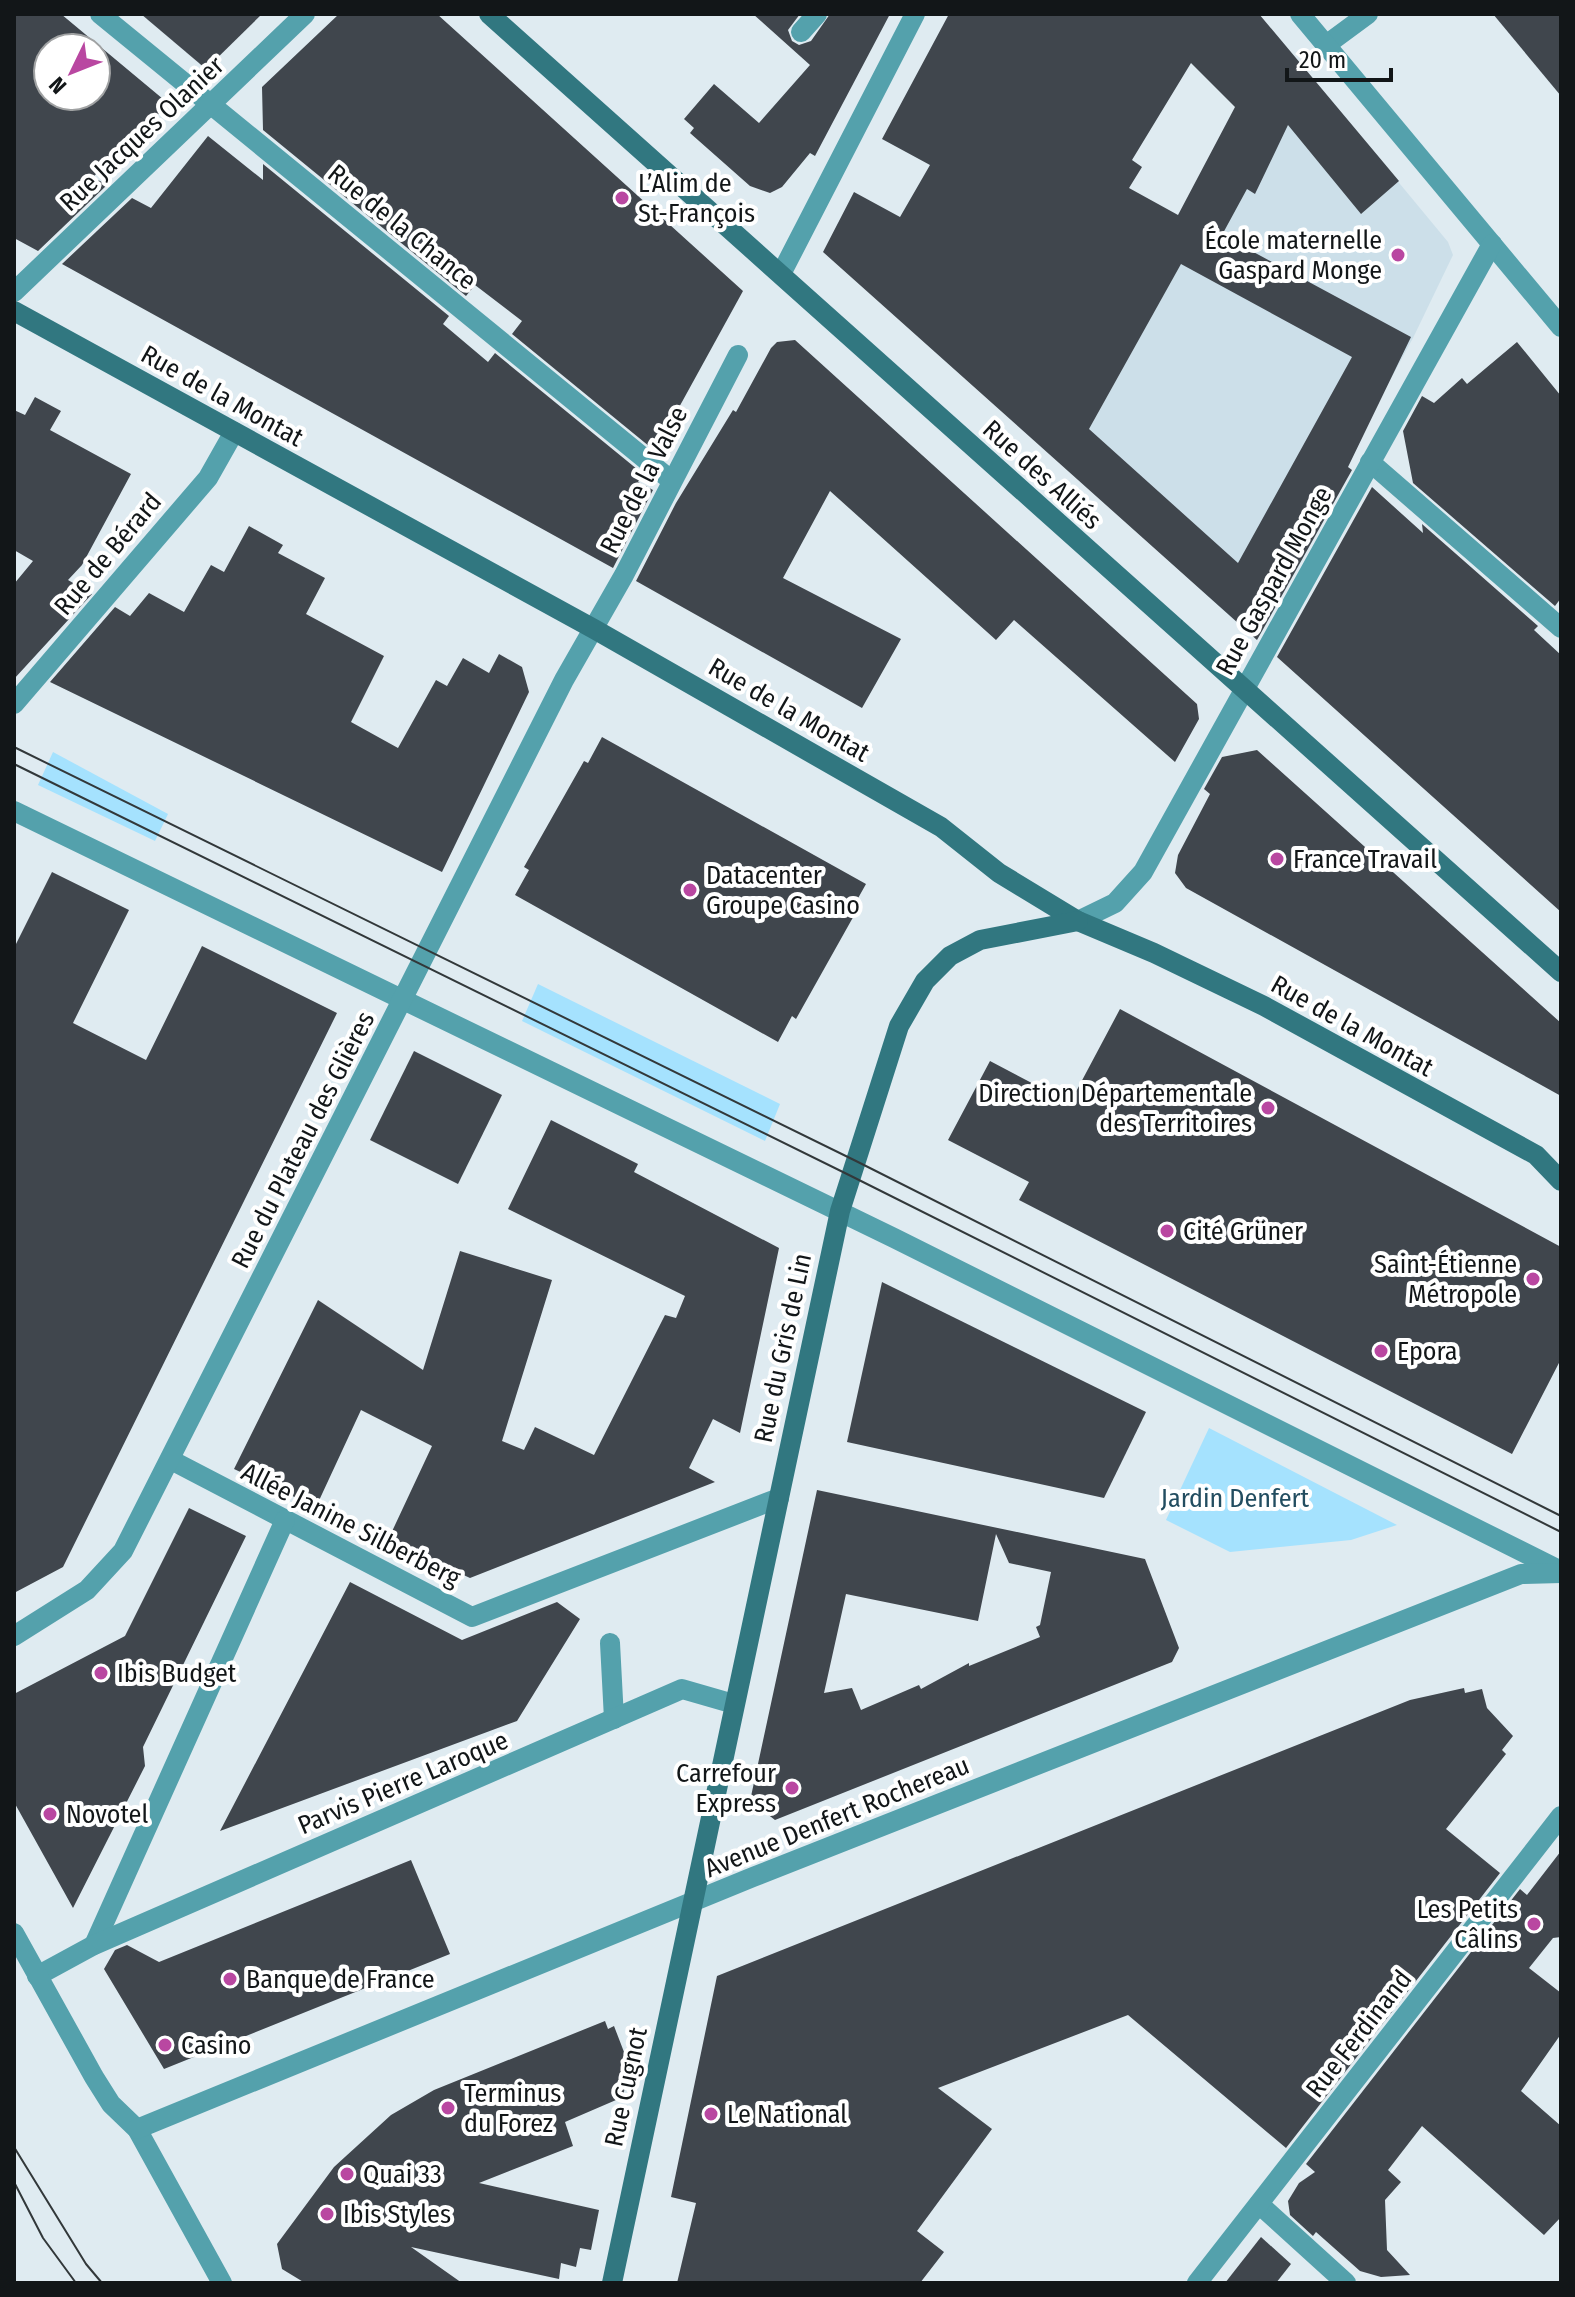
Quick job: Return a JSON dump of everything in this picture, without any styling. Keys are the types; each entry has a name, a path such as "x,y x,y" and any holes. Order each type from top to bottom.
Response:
{"main road":[{"name":"Rue des Alliés","path":"489,14 1561,972"},
{"name":"Rue de la Montat","path":"14,311 594,629 941,827 999,873 1078,921 1264,1006 1536,1155 1561,1181"},
{"name":"Rue du Gris de Lin","path":"692,1903 840,1211 899,1026 925,981 950,956 980,940 1078,921"},
{"name":"Rue de la Montat","path":"1536,1155 1561,1158"},
{"name":"Rue Cugnot","path":"612,2283 692,1903"}],"street":[{"name":"Rue de la Chance","path":"100,14 672,481"},
{"name":"Rue Jacques Olanier","path":"14,292 305,14"},
{"path":"801,32 817,14"},
{"path":"781,274 915,14"},
{"path":"1300,14 1561,327"},
{"path":"1326,45 1368,14"},
{"name":"Rue Gaspard Monge","path":"1078,921 1115,903 1143,872 1492,244"},
{"name":"Rue de la Valse","path":"594,629 738,355"},
{"name":"Rue de Bérard","path":"14,704 208,478 234,432"},
{"path":"1370,462 1561,628"},
{"name":"Rue du Plateau des Glières","path":"14,1636 87,1590 123,1551 564,680 594,629"},
{"path":"14,811 402,1002 840,1211 1561,1572"},
{"name":"Allée Janine Silberberg","path":"171,1460 472,1617 779,1498"},
{"path":"94,1945 285,1520"},
{"name":"Avenue Denfert Rochereau","path":"137,2129 692,1903 1521,1574 1561,1572"},
{"path":"610,1643 614,1719"},
{"name":"Parvis Pierre Laroque","path":"37,1976 94,1945 682,1689 734,1704"},
{"name":"Rue Ferdinand","path":"1197,2283 1561,1816"},
{"path":"14,1933 111,2104 137,2129 222,2283"},
{"path":"1259,2204 1346,2283"}],"shaded area":[{"path":"1309,74 1448,242 1453,255 1413,338 1251,635 1077,478 1089,429 1201,227"}],"green space":[{"path":"53,752 168,814 155,841 38,785"},
{"path":"538,984 780,1104 765,1141 522,1021"},
{"name":"Jardin Denfert","path":"1209,1428 1397,1525 1351,1540 1230,1552 1166,1520"}],"building":[{"path":"14,14 61,14 83,32 32,32 32,112 112,112 112,56 169,104 93,177 107,185 38,251 14,238"},
{"path":"141,14 262,14 206,69"},
{"path":"339,14 437,14 743,291 655,451 512,334 522,321 475,285 466,296 263,130 262,87"},
{"path":"753,14 800,14 788,30 792,41 799,45 811,41 830,14 890,14 815,156 810,153 782,187 770,193 750,186 690,133 694,128 684,119 714,84 759,123 810,65"},
{"path":"949,14 1259,14 1399,181 1361,214 1288,125 1255,194 1247,189 1222,235 1411,337 1348,467 1352,470 1257,640 823,252 854,192 900,217 930,165 882,139","holes":["1191,63 1235,107 1178,215 1129,188 1142,167 1132,160","1181,264 1352,357 1238,563 1089,429"]},
{"path":"1493,14 1561,14 1561,96"},
{"path":"208,136 263,180 263,164 449,316 443,324 488,362 495,353 643,474 638,482 653,490 613,568 62,264 132,198 151,208"},
{"path":"795,340 1197,704 1199,719 1175,762 1014,620 996,640 830,491 783,578 901,639 862,708 636,581 676,503 733,410 736,412 771,348 777,342"},
{"path":"1517,342 1561,396 1561,598 1555,606 1413,483 1403,431 1422,396 1434,403 1462,378 1467,384"},
{"path":"35,397 61,411 50,430 131,474 82,565 68,580 92,594 14,679 14,584 33,561 14,550 14,410 25,415"},
{"path":"1372,487 1423,533 1422,524 1538,626 1534,630 1561,655 1561,912 1277,657"},
{"path":"249,526 283,545 278,553 325,578 306,614 384,656 351,722 398,748 436,680 447,686 463,658 489,673 499,654 522,667 529,692 442,872 50,682 115,607 130,616 149,593 184,612 211,565 224,572"},
{"name":"Datacenter Groupe Casino","path":"602,737 866,884 852,909 856,912 796,1019 792,1016 778,1042 515,895 529,870 524,867 584,761 588,763"},
{"path":"1257,750 1561,1023 1561,1096 1186,888 1175,873 1178,855 1210,794 1204,789 1222,757"},
{"path":"52,872 129,910 73,1023 146,1060 202,946 337,1013 63,1567 14,1593 14,948"},
{"name":"Cité Grüner","path":"1120,1009 1561,1247 1561,1359 1512,1454 1019,1200 1029,1182 948,1140 990,1061 1070,1103"},
{"path":"414,1051 502,1095 458,1184 370,1140"},
{"path":"551,1120 638,1164 634,1172 779,1248 740,1433 713,1419 689,1468 715,1482 470,1578 388,1540 432,1446 361,1410 316,1507 234,1469 318,1300 423,1370 460,1251 552,1280 502,1441 524,1450 535,1427 594,1455 665,1315 676,1318 685,1296 508,1209"},
{"path":"882,1282 1146,1412 1104,1498 847,1442"},
{"path":"817,1490 1145,1559 1179,1648 1172,1662 775,1820 750,1801","holes":["996,1534 1009,1563 1051,1572 1040,1625 1036,1627 1040,1637 969,1666 969,1663 921,1689 919,1685 861,1710 852,1688 824,1693 846,1594 978,1621"]},
{"path":"189,1508 246,1536 143,1747 145,1766 73,1908 14,1802 14,1694 125,1636"},
{"path":"350,1582 462,1640 557,1602 580,1619 517,1721 220,1831"},
{"path":"1464,1688 1465,1693 1482,1689 1487,1708 1513,1736 1502,1750 1506,1754 1446,1829 1500,1873 1286,2148 1128,2015 938,2088 992,2129 917,2231 944,2252 920,2283 677,2283 696,2203 671,2197 717,1976 1410,1700"},
{"path":"1561,1851 1561,1937 1553,1938 1529,1968 1561,1993 1561,2034 1521,2091 1561,2126 1561,2217 1544,2235 1422,2126 1388,2170 1401,2182 1385,2200 1387,2250 1410,2275 1381,2277 1360,2271 1316,2232 1313,2236 1290,2215 1288,2201 1299,2183 1315,2172 1306,2164 1520,1889 1527,1895"},
{"path":"411,1860 450,1954 164,2069 104,1969 115,1950 127,1945 159,1962"},
{"path":"605,2021 608,2029 614,2026 629,2065 623,2097 565,2122 573,2146 479,2183 599,2210 591,2250 580,2248 576,2267 561,2263 559,2279 411,2247 462,2283 305,2283 282,2269 277,2244 334,2167 391,2115 434,2090"},
{"path":"1261,2237 1291,2264 1276,2283 1225,2283"}],"tram line":[{"path":"14,747 856,1161 1561,1516"},
{"path":"14,764 851,1176 1561,1532"},
{"path":"14,2147 86,2264 102,2283"},
{"path":"14,2182 43,2238 76,2283"}],"place":[{"name":"L’Alim de St-François","path":"622,198"},
{"name":"École maternelle Gaspard Monge","path":"1398,255"},
{"name":"France Travail","path":"1277,859"},
{"name":"Datacenter Groupe Casino","path":"690,890"},
{"name":"Direction Départementale des Territoires","path":"1268,1108"},
{"name":"Cité Grüner","path":"1167,1231"},
{"name":"Saint-Étienne Métropole","path":"1533,1279"},
{"name":"Epora","path":"1381,1351"},
{"name":"Ibis Budget","path":"101,1673"},
{"name":"Carrefour Express","path":"792,1788"},
{"name":"Novotel","path":"50,1814"},
{"name":"Les Petits Câlins","path":"1534,1924"},
{"name":"Banque de France","path":"230,1979"},
{"name":"Casino","path":"165,2045"},
{"name":"Terminus du Forez","path":"448,2108"},
{"name":"Le National","path":"711,2114"},
{"name":"Quai 33","path":"347,2174"},
{"name":"Ibis Styles","path":"327,2214"}]}
